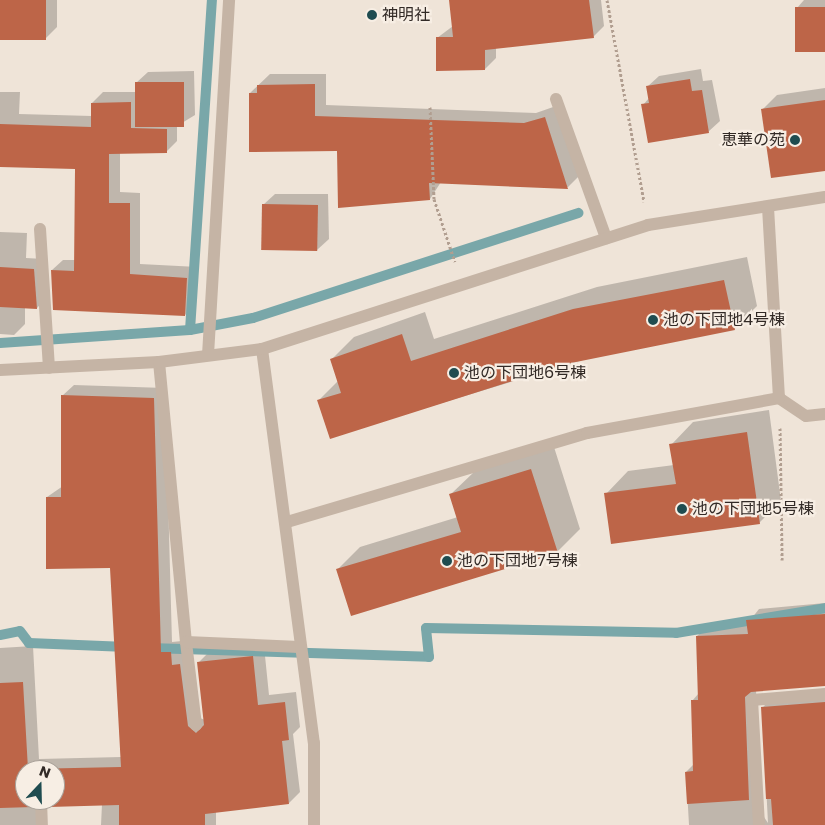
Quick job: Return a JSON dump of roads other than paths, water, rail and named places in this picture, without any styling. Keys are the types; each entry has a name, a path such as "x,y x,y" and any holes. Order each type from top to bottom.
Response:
{"street":[{"path":"208,355 228,0"},
{"path":"556,99 606,238"},
{"path":"0,370 159,362 262,348 648,225 825,197"},
{"path":"768,207 779,398"},
{"path":"40,229 49,368"},
{"path":"262,348 287,522 299,647 314,743 314,825"},
{"path":"159,362 186,642 196,724"},
{"path":"287,522 587,433 779,398 806,416 825,414"},
{"path":"186,642 299,647"},
{"path":"759,825 752,700 825,694"},
{"path":"41,810 42,825"}],"waterway":[{"path":"190,330 212,0"},
{"path":"0,343 190,330 253,318 578,213"},
{"path":"149,648 429,657 426,628 676,633 825,608"},
{"path":"0,635 20,631 29,643 127,647"}],"place":[{"name":"神明社","path":"372,15"},
{"name":"恵華の苑","path":"795,140"},
{"name":"池の下団地4号棟","path":"653,320"},
{"name":"池の下団地6号棟","path":"454,373"},
{"name":"池の下団地5号棟","path":"682,509"},
{"name":"池の下団地7号棟","path":"447,561"}]}
